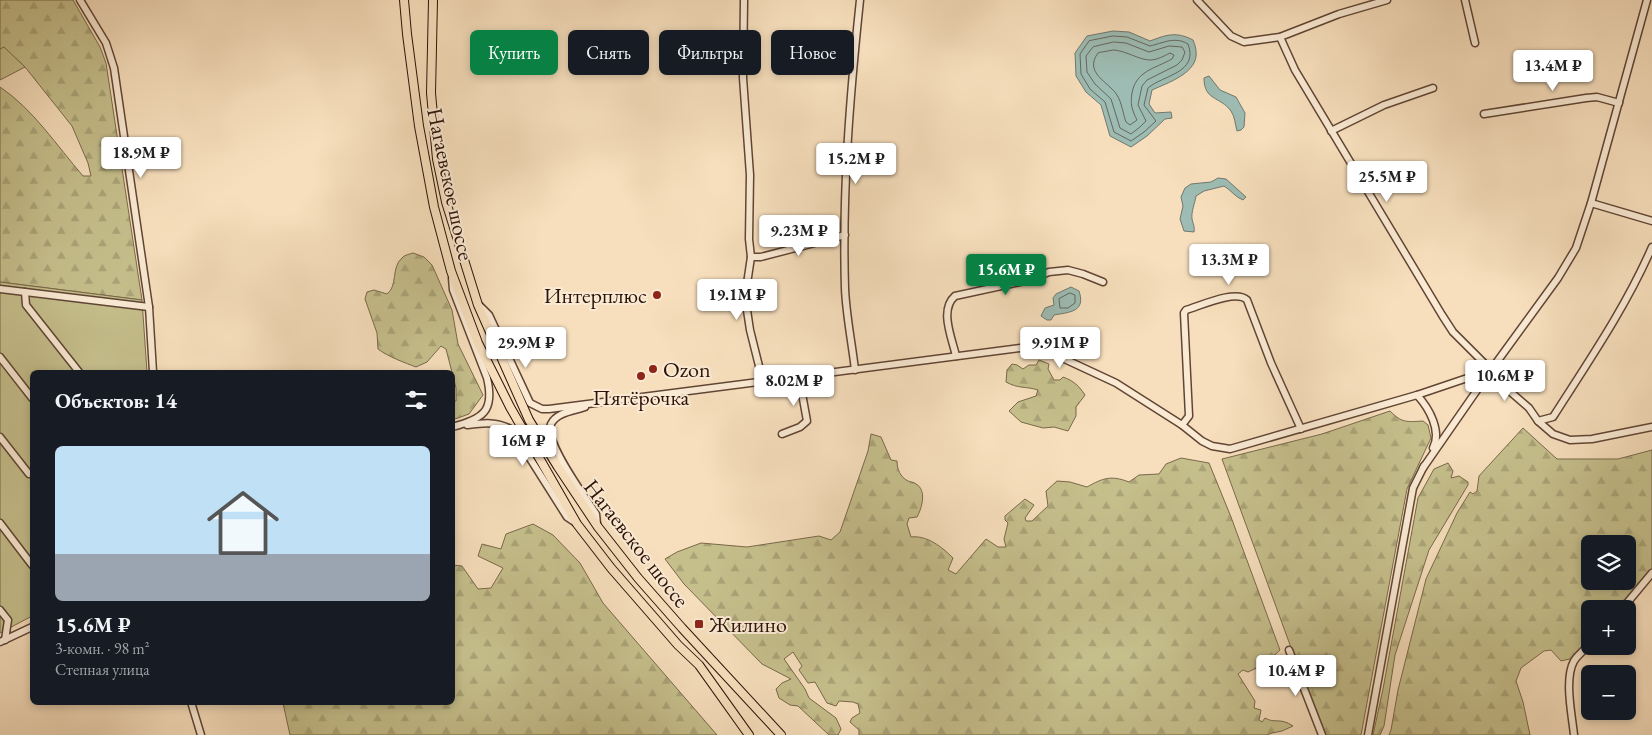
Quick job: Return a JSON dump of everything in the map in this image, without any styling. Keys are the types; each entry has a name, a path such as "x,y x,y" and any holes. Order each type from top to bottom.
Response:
{"main road":[{"name":"Нагаевское шоссе","path":"404,0 408,43 434,207 451,271 478,343 510,407 577,524 611,568 678,645 699,665 749,735"},
{"name":"Нагаевское шоссе","path":"433,0 431,93 437,159 446,202 478,305 529,420 598,528 651,592 780,735"},
{"path":"746,698 754,712 775,735"},
{"path":"734,713 754,735"}],"street":[{"path":"80,0 106,44 114,68 149,308 154,370"},
{"path":"744,0 743,78 750,175 749,239 751,257 744,297 750,330 764,382"},
{"path":"855,370 845,289 845,235 852,75 860,0"},
{"path":"1197,0 1231,36 1244,42 1280,37 1339,14 1387,0"},
{"path":"1465,0 1475,43"},
{"path":"1423,468 1567,265 1576,248 1591,204 1647,0"},
{"path":"1280,37 1295,70 1442,315 1453,332 1491,370 1498,381 1529,408 1538,421 1553,434 1570,440 1592,439 1652,427"},
{"path":"1331,131 1384,105 1433,88"},
{"path":"1484,114 1597,97 1619,103"},
{"path":"1591,204 1652,221"},
{"path":"751,257 761,257 845,235"},
{"path":"1538,421 1553,417 1608,330 1652,247"},
{"path":"956,356 946,317 949,301 955,296 1030,280 1049,272 1068,270 1103,282"},
{"path":"451,271 453,290 488,378 491,393 488,408 483,414 473,421 455,427"},
{"path":"0,289 149,308"},
{"path":"25,292 26,305 77,370"},
{"path":"1182,425 1189,416 1184,313 1186,310 1227,297 1238,296 1247,300 1271,363 1299,422 1300,429"},
{"path":"478,305 490,315 530,403 542,409 799,378 1028,347 1058,356 1116,383 1182,425 1202,441 1212,446 1230,449 1418,395 1491,370"},
{"path":"0,357 30,395"},
{"path":"782,434 800,427 807,420 799,378"},
{"path":"1368,735 1413,488 1435,444 1437,434 1432,420 1418,395"},
{"path":"594,404 564,413 551,424 550,431 555,449 596,514 598,528"},
{"path":"455,427 494,423 504,425 512,430 567,517 577,524"},
{"path":"0,437 29,474"},
{"path":"0,523 30,562"},
{"path":"1630,600 1652,573"},
{"path":"0,610 8,620 2,641"},
{"path":"2,641 30,627"},
{"path":"1290,650 1322,735"},
{"path":"1574,735 1570,674 1574,662 1581,654"},
{"path":"192,705 201,735"}],"green space":[{"path":"0,0 73,0 100,47 106,63 142,300 0,282 0,87 34,117 83,176 91,176 88,163 72,126 25,67 4,48 0,49"},
{"path":"4,47 25,67 0,80 0,49"},
{"path":"413,253 424,257 432,265 452,310 458,344 483,395 469,414 455,419 455,370 451,370 446,349 441,346 427,362 416,367 378,349 377,333 365,299 367,292 374,290 387,294 390,291 397,266 404,256"},
{"path":"0,282 142,300 147,370 30,370 30,617 0,633"},
{"path":"1039,360 1049,364 1048,369 1054,380 1060,380 1063,377 1076,384 1085,395 1076,407 1076,416 1068,431 1054,427 1043,428 1021,422 1009,411 1018,402 1036,396 1038,390 1015,386 1006,382 1007,370 1012,364 1023,369 1029,365 1036,365"},
{"path":"1390,411 1405,421 1423,421 1428,425 1431,438 1407,489 1361,735 1323,735 1222,459 1322,434"},
{"path":"1523,428 1557,459 1618,459 1652,450 1652,577 1644,588 1624,600 1581,600 1582,655 1561,661 1551,650 1544,651 1521,668 1516,681 1523,702 1530,735 1389,735 1398,690 1426,579 1457,513 1470,492 1473,494 1477,491 1479,476"},
{"path":"871,434 881,437 891,460 897,461 898,470 901,475 908,481 915,483 922,490 923,499 919,513 917,517 909,518 907,524 911,537 923,538 944,550 953,558 948,570 956,574 986,539 998,547 1006,547 1004,539 1008,523 1005,520 1005,516 1025,499 1034,505 1025,518 1026,521 1032,521 1048,506 1046,491 1057,481 1070,482 1087,487 1107,478 1129,482 1139,475 1159,474 1166,464 1181,458 1209,463 1280,650 1265,664 1248,672 1243,670 1238,674 1255,701 1254,708 1261,710 1259,720 1262,722 1265,718 1272,721 1285,722 1293,726 1267,735 859,735 859,730 850,722 852,718 860,713 858,704 839,701 836,706 827,703 815,682 808,683 799,670 802,666 793,652 784,659 809,698 836,718 841,729 838,735 829,735 798,706 790,705 779,698 776,689 782,683 791,679 762,664 684,584 665,559 677,552 701,543 747,547 819,536 831,540 840,532 868,451"},
{"path":"1448,463 1453,471 1451,478 1459,476 1468,482 1468,485 1429,550 1395,655 1384,726 1380,735 1373,735 1418,498 1434,469"},
{"path":"533,524 553,535 580,563 603,603 717,735 290,735 283,705 455,705 455,565 462,566 478,589 491,588 503,568 478,556 482,544 501,549 506,534"}],"water":[{"path":"1113,31 1129,32 1150,41 1166,36 1187,37 1193,40 1196,50 1196,59 1187,71 1181,76 1152,90 1149,104 1155,113 1171,112 1172,118 1165,119 1147,136 1131,147 1110,136 1101,105 1086,92 1076,76 1075,53 1087,36"},
{"path":"1209,76 1220,90 1236,97 1245,113 1244,127 1241,130 1237,131 1234,118 1227,106 1207,91 1204,78"},
{"path":"1218,178 1226,179 1246,197 1243,200 1240,199 1224,186 1204,191 1196,196 1192,216 1194,232 1184,231 1180,219 1183,206 1181,197 1185,188 1191,184 1211,182"},
{"path":"1071,287 1079,291 1081,298 1075,310 1054,315 1051,320 1041,316 1045,308 1054,305 1053,298 1056,294"}],"place":[{"name":"Интерплюс","path":"657,295"},
{"name":"Ozon","path":"653,369"},
{"name":"Пятёрочка","path":"641,376"},
{"name":"Жилино","path":"699,624"}]}
